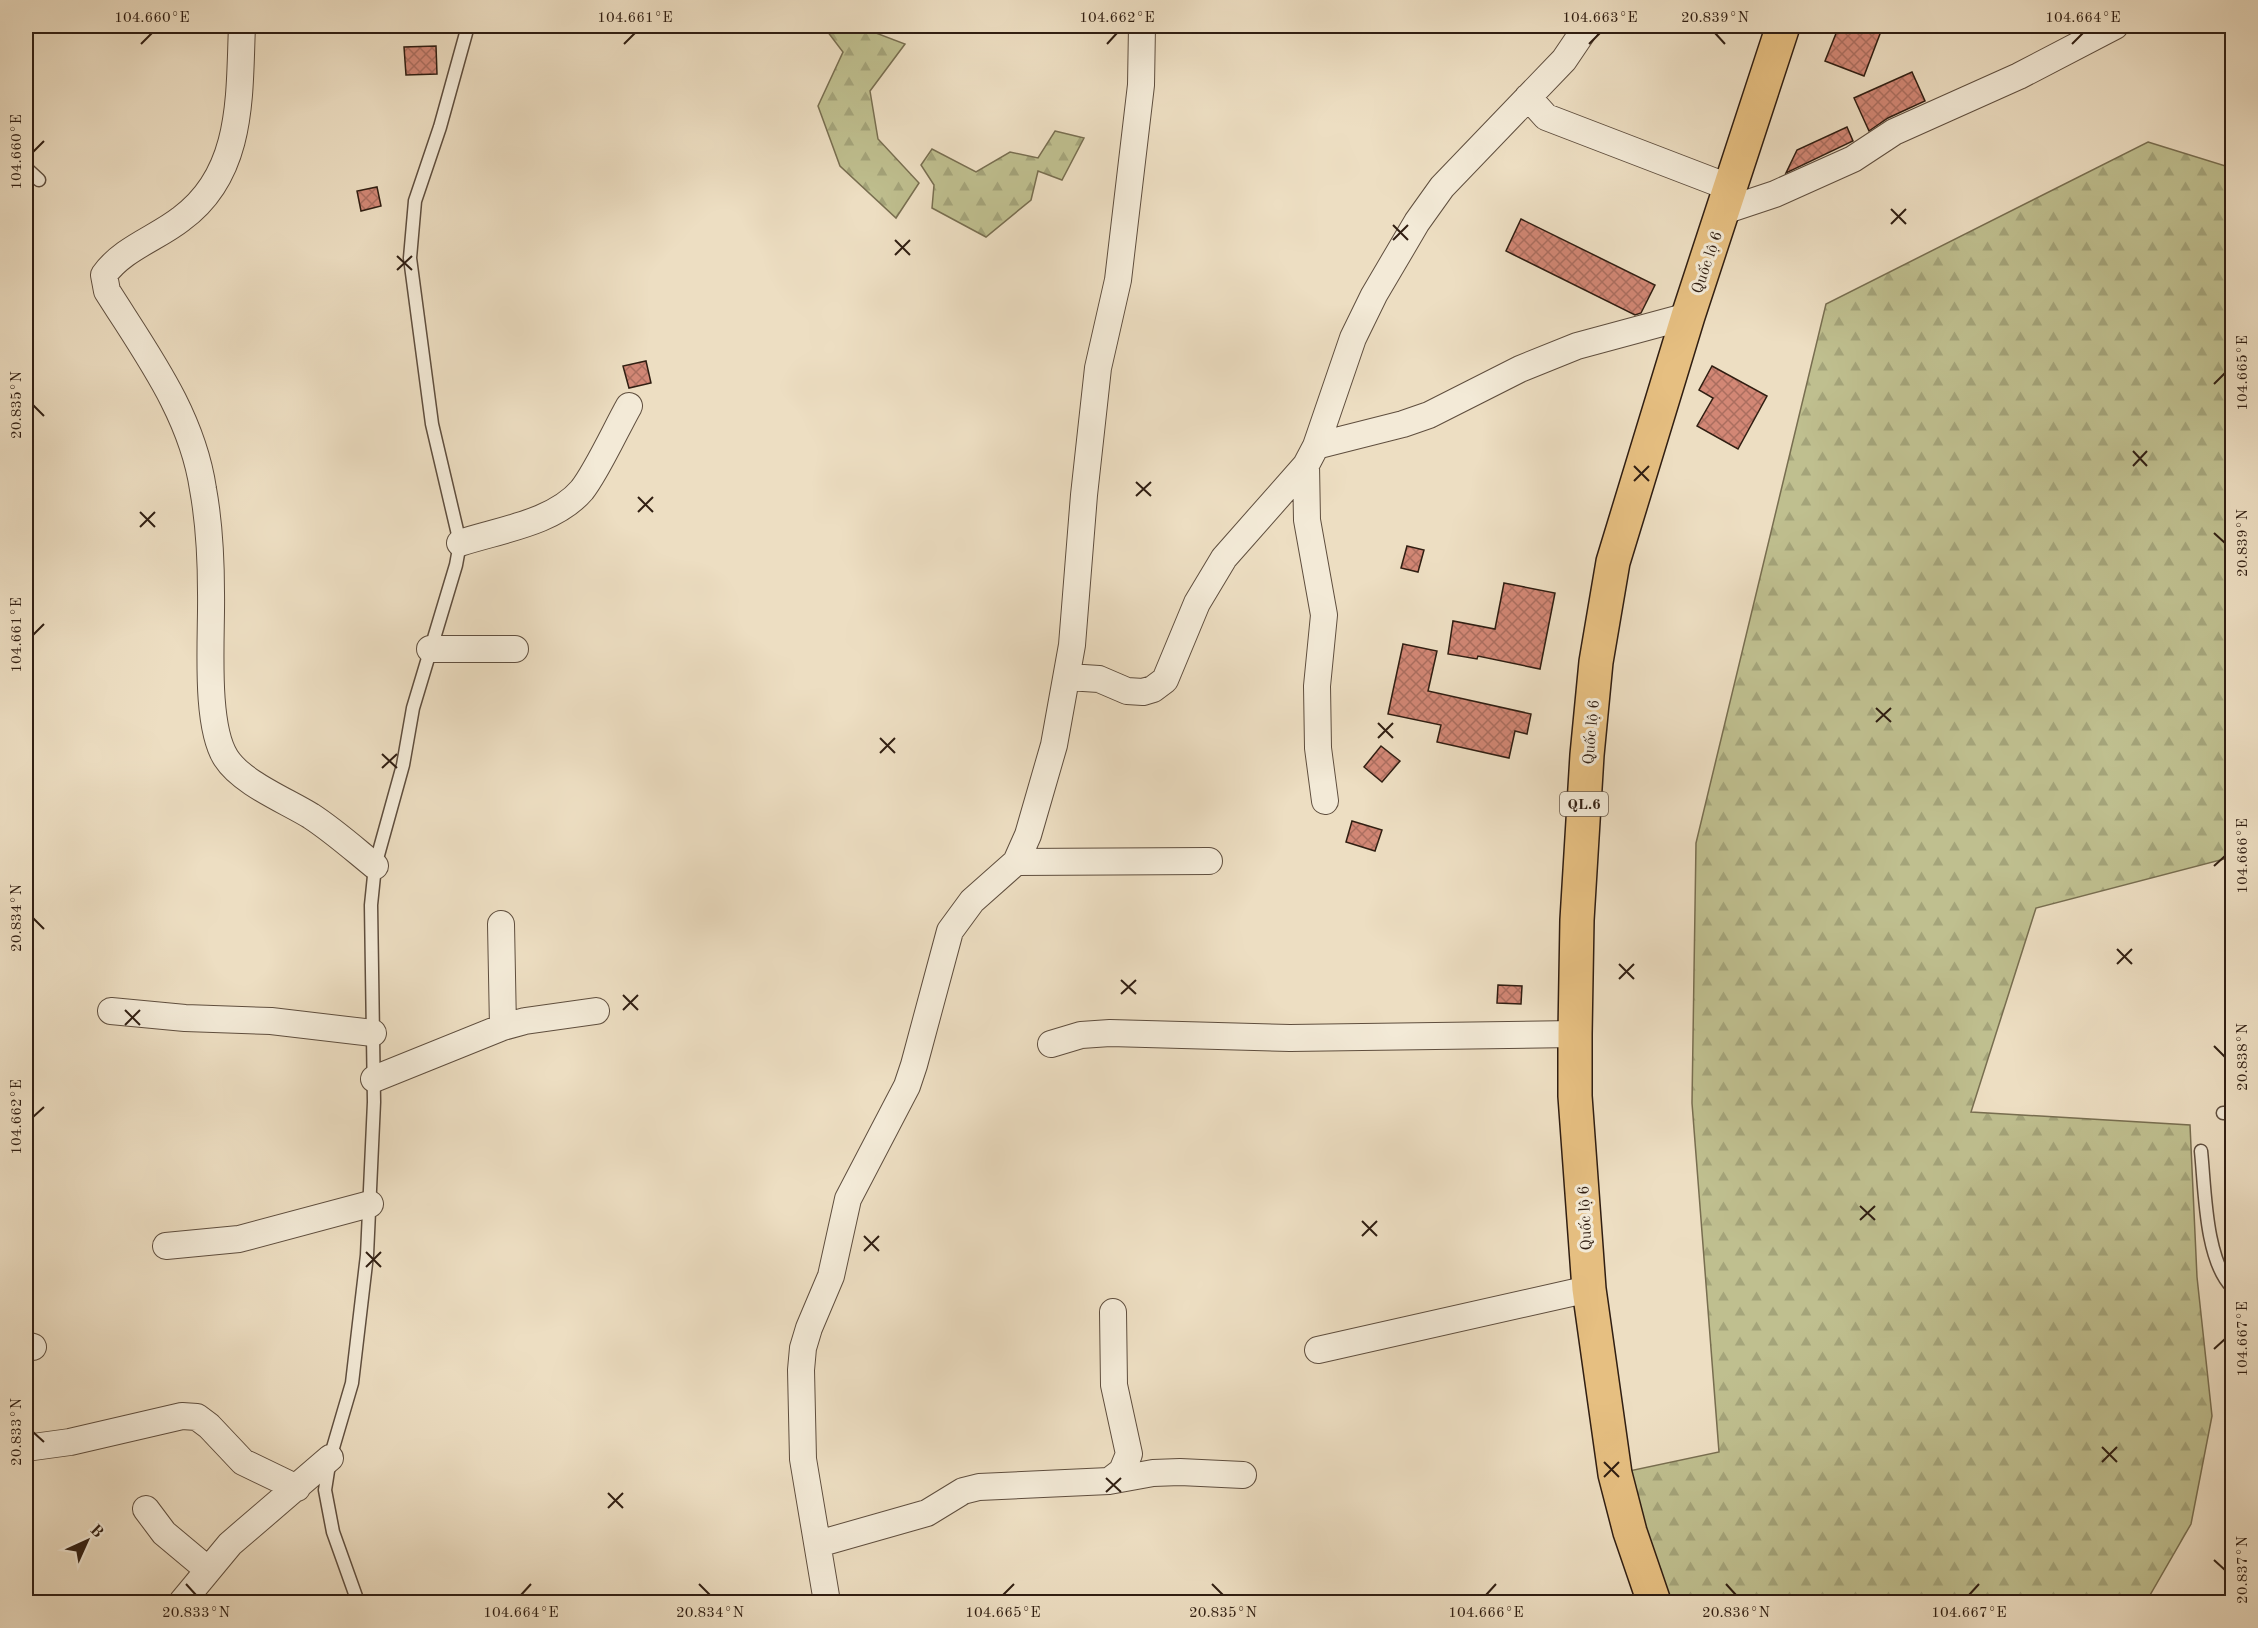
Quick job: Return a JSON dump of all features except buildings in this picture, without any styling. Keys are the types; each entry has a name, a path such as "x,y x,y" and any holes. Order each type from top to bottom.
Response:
{"highway":[{"name":"Quốc lộ 6","path":"1654,1602 1636,1552 1615,1474 1589,1289 1575,1096 1582,828 1596,662 1605,607 1629,503 1783,26"}],"street":[{"path":"242,26 238,120 220,176 205,196 183,218 112,263 104,275 107,291 172,396 194,444 204,489 211,589 213,717 225,757 243,778 278,795 314,818 375,867"},
{"path":"827,1602 803,1459 801,1370 809,1328 831,1276 851,1192 910,1076 950,931 972,901 1016,862 1028,835 1045,780 1068,677 1098,368 1119,280 1138,108 1142,26"},
{"path":"1324,801 1318,748 1317,686 1324,615 1307,519 1311,455 1353,338 1396,254 1442,187 1564,60 1587,26"},
{"path":"1528,97 1546,117 1728,199 1775,194 1827,172 1932,113 1977,96 2115,26"},
{"path":"1068,677 1099,679 1127,691 1143,692 1153,689 1165,680 1197,603 1224,558 1311,455 1411,421 1520,369 1577,346 1688,316"},
{"path":"460,543 552,514 567,503 582,490 629,406"},
{"path":"430,649 515,649"},
{"path":"1016,862 1209,861"},
{"path":"501,924 503,1027"},
{"path":"111,1011 185,1018 271,1021 372,1034"},
{"path":"374,1080 503,1027 525,1021 596,1011"},
{"path":"1051,1044 1081,1035 1110,1033 1290,1038 1575,1034"},
{"path":"166,1246 238,1239 370,1204"},
{"path":"1318,1350 1589,1289"},
{"path":"1109,1481 1122,1471 1130,1454 1114,1384 1113,1312"},
{"path":"26,1448 70,1442 182,1416 197,1417 243,1462 297,1488"},
{"path":"182,1602 207,1569 243,1532 330,1458"},
{"path":"818,1544 927,1514 963,1491 980,1487 1109,1481 1180,1472 1243,1475"},
{"path":"146,1509 164,1533 207,1569"}],"lane":[{"path":"358,1602 333,1532 325,1490 330,1458 351,1383 367,1255 374,1080 371,905 375,867 404,765 413,708 456,565 460,543 432,424 410,258 415,201 440,127 468,26"},
{"path":"26,168 39,180"},
{"path":"2201,1151 2212,1243 2218,1264 2232,1287"}],"green space":[{"path":"872,26 868,30 905,44 870,91 878,139 919,183 896,218 840,166 818,106 843,52 824,27"},
{"path":"1055,131 1084,138 1062,180 1038,171 1031,200 986,237 932,208 934,185 921,165 932,149 976,172 1010,152 1038,158"},
{"path":"2148,142 2232,168 2232,857 2036,908 1971,1112 2190,1125 2197,1277 2212,1416 2191,1524 2146,1602 1657,1602 1615,1474 1719,1452 1692,1103 1696,843 1826,304"}]}
